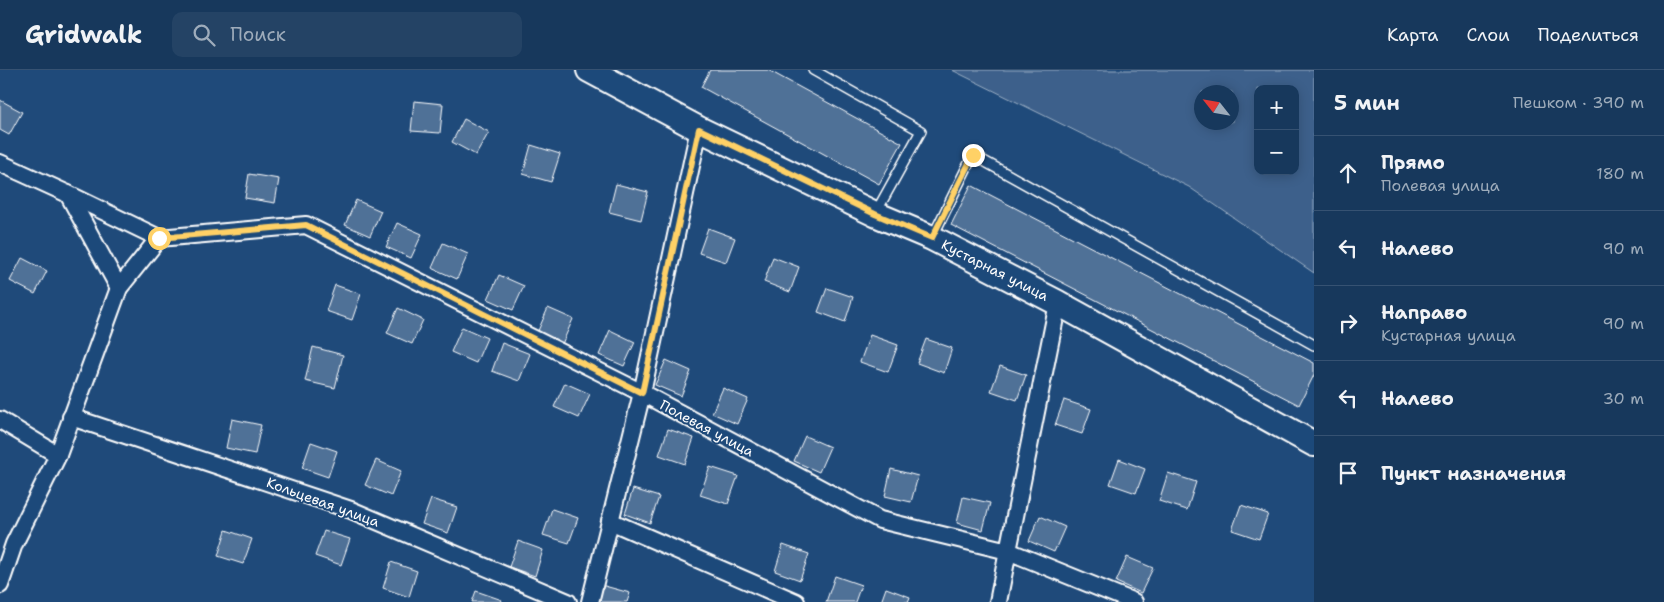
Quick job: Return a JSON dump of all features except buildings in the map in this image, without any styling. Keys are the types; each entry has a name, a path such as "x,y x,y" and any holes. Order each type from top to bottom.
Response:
{"main road":[{"name":"Кустарная улица","path":"589,70 699,129 875,214 932,238 1312,439"}],"street":[{"path":"590,602 642,393 699,129"},
{"path":"0,163 159,238 119,288 58,455 14,544 0,585"},
{"path":"68,194 119,288"},
{"name":"Полевая улица","path":"159,238 306,225 642,393 880,520 1008,551 1134,602"},
{"path":"998,602 1058,303"},
{"name":"Кольцевая улица","path":"72,417 351,510 568,602"},
{"path":"0,420 58,455"},
{"path":"610,521 796,602"}],"lane":[{"path":"813,70 921,131 875,214"},
{"path":"932,238 973,155 1314,345"}],"shaded area":[{"path":"952,70 1314,70 1314,273 1189,187"}],"route":[{"path":"159,238 306,225 642,393 699,129 875,214 932,238 973,155"}]}
